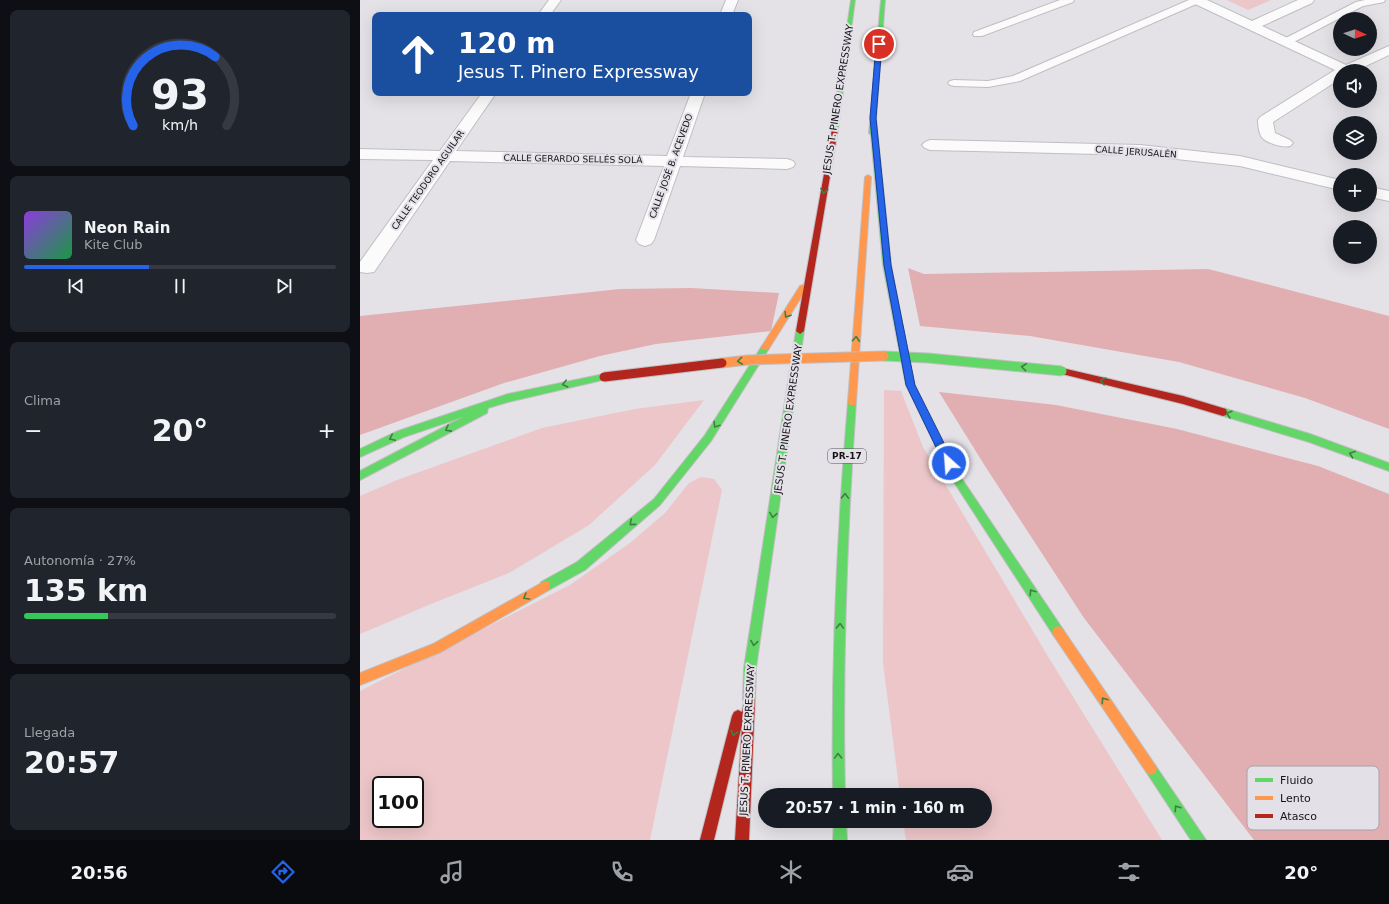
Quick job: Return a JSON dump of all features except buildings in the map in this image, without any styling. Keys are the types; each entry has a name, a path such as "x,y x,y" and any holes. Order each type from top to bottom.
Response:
{"main road":[{"name":"JESUS T. PINERO EXPRESSWAY","path":"742,840 750,668 807,282 833,140 853,0"},
{"name":"PR-17","path":"839,788 837,723 846,480 883,0"},
{"path":"873,118 887,265 910,385 955,476 1198,840"},
{"path":"360,679 437,648 581,566 657,502 708,438 807,282"},
{"path":"360,453 401,434 508,398 604,376 748,360 874,355 928,358 1062,371 1183,400 1310,438 1389,467"},
{"path":"360,476 508,398"},
{"path":"707,840 750,668"},
{"path":"840,828 840,840"}],"street":[{"path":"546,12 555,0"},
{"path":"727,12 732,0"},
{"path":"1197,0 1286,42 1333,67"},
{"path":"1251,26 1308,0"},
{"path":"1360,64 1389,50"},
{"path":"1285,143 1268,135 1265,120 1333,78"},
{"name":"CALLE TEODORO AGUILAR","path":"367,267 487,96"},
{"name":"CALLE JOSÉ B. ACEVEDO","path":"645,240 697,96"},
{"name":"CALLE JERUSALÉN","path":"930,145 1140,150 1240,161 1333,183"},
{"name":"CALLE GERARDO SELLÉS SOLÁ","path":"360,154 787,164"},
{"path":"1377,193 1389,196"}],"lane":[{"path":"978,34 1069,0"},
{"path":"954,83 988,84 1016,79 1197,0"},
{"path":"1286,42 1360,4 1380,0"}],"shaded area":[{"path":"1227,0 1271,0 1248,10"},
{"path":"908,268 924,274 1208,269 1389,316 1389,429 1305,398 1179,362 1030,336 920,326"},
{"path":"691,288 779,293 771,331 656,344 600,356 504,383 360,435 360,316 620,289"},
{"path":"884,390 901,391 923,447 1052,663 1162,840 906,840 904,828 992,828 992,788 899,788 883,663"},
{"path":"939,392 1056,405 1177,429 1318,466 1389,494 1389,840 1254,840 1084,618 985,466"},
{"path":"704,400 655,465 589,525 509,573 360,634 360,496 397,480 542,428 635,409"},
{"path":"701,477 714,479 722,490 650,840 360,840 360,691 570,585 630,543 665,513 689,483"}],"traffic: fast":[{"path":"835,129 853,0"},
{"path":"872,133 883,0"},
{"path":"873,118 887,265 910,385 955,476 1058,632"},
{"path":"749,700 750,668 800,331"},
{"path":"545,586 581,566 657,502 708,438 765,348"},
{"path":"884,356 928,358 1062,371"},
{"path":"360,453 401,434 508,398 604,377"},
{"path":"839,788 838,697 840,598 852,402"},
{"path":"360,476 484,410"},
{"path":"1223,412 1310,438 1389,467"},
{"path":"1151,769 1199,840"},
{"path":"840,828 840,840"}],"traffic: slow":[{"path":"852,402 868,177"},
{"path":"765,348 803,288"},
{"path":"722,363 748,360 884,356"},
{"path":"360,679 437,648 545,586"},
{"path":"1058,632 1151,769"}],"traffic: jam":[{"path":"800,331 835,129"},
{"path":"604,377 722,363"},
{"path":"1062,371 1183,400 1223,412"},
{"path":"742,840 749,700"},
{"path":"707,840 738,716"}],"route":[{"path":"879,44 873,118 887,265 910,385 949,463"}]}
